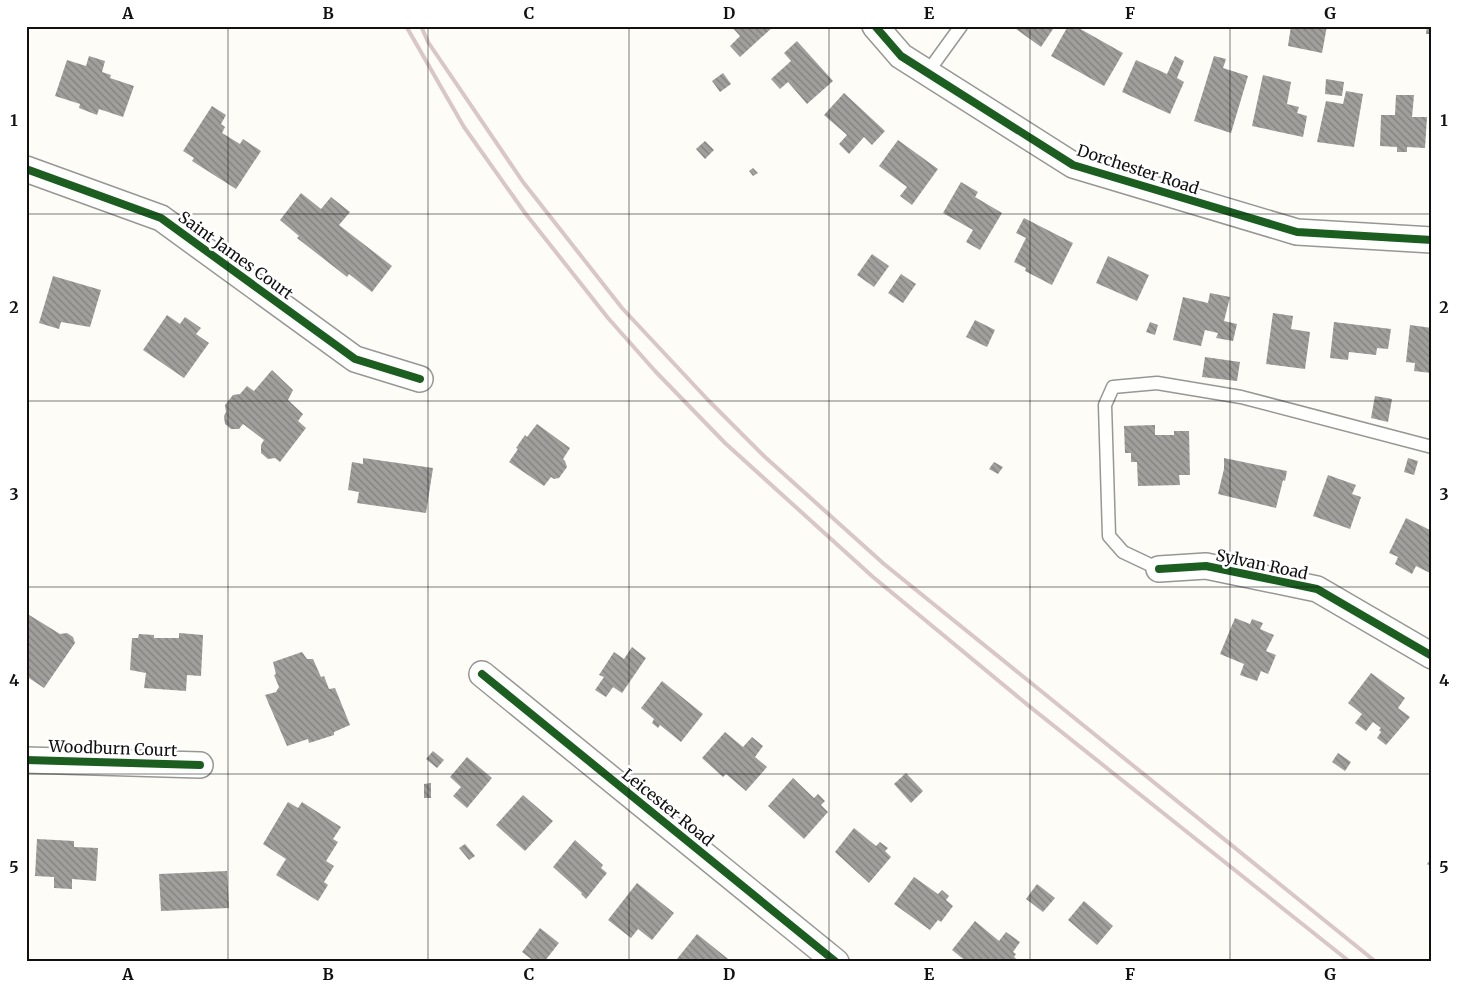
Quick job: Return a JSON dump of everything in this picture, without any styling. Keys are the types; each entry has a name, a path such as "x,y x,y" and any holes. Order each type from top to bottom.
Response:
{"street":[{"name":"Dorchester Road","path":"875,26 901,56 1073,165 1297,232 1432,240"},
{"name":"Saint James Court","path":"26,169 161,218 356,359 420,379"},
{"name":"Sylvan Road","path":"1159,569 1206,566 1317,589 1432,656"},
{"name":"Leicester Road","path":"482,674 836,962"},
{"name":"Woodburn Court","path":"26,760 200,765"}],"lane":[{"path":"927,73 961,26"},
{"path":"1159,569 1123,552 1109,536 1105,405 1113,387 1157,382 1241,397 1432,448"}],"building":[{"path":"731,26 774,26 740,57 730,46 740,36"},
{"path":"1012,26 1053,26 1051,28 1053,29 1041,47"},
{"path":"1068,26 1075,26 1123,53 1104,86 1051,56"},
{"path":"1291,26 1327,26 1322,53 1288,46"},
{"path":"1427,26 1432,26 1432,34 1426,34"},
{"path":"797,41 833,81 807,104 788,82 780,89 771,79 791,61 784,53"},
{"path":"89,56 105,61 102,72 111,75 110,78 134,86 123,117 99,109 97,115 79,108 80,104 55,96 67,60 86,66"},
{"path":"1175,56 1184,61 1177,78 1184,82 1170,114 1122,92 1136,60 1167,74"},
{"path":"1214,56 1226,59 1223,68 1248,76 1231,133 1194,121"},
{"path":"723,73 731,84 720,92 712,81"},
{"path":"1263,75 1291,82 1287,104 1299,107 1297,113 1307,116 1303,137 1252,126"},
{"path":"1326,79 1344,82 1342,96 1325,94"},
{"path":"1346,91 1363,94 1354,147 1317,142 1326,101 1343,104"},
{"path":"844,93 885,131 872,145 864,137 849,154 839,144 847,135 824,115"},
{"path":"1396,95 1414,95 1412,117 1427,117 1425,148 1407,147 1407,152 1397,152 1397,147 1380,146 1381,115 1395,115"},
{"path":"212,106 226,115 221,124 225,127 222,133 240,144 243,139 261,151 236,189 192,161 194,158 183,151"},
{"path":"898,140 938,169 912,205 900,196 907,187 879,166"},
{"path":"705,141 714,150 705,159 696,149"},
{"path":"753,168 758,173 753,176 749,171"},
{"path":"961,182 978,192 975,197 1002,213 980,250 966,242 973,230 943,213"},
{"path":"301,193 321,209 331,197 350,212 339,225 392,266 372,292 349,274 347,277 297,238 299,236 280,220"},
{"path":"1024,218 1073,243 1052,285 1025,271 1026,268 1014,262 1026,238 1016,233"},
{"path":"872,254 889,266 874,287 857,275"},
{"path":"1108,256 1149,275 1137,301 1096,283"},
{"path":"901,274 916,284 903,303 888,293"},
{"path":"53,276 101,290 90,327 61,322 59,329 39,323"},
{"path":"1210,293 1230,297 1224,321 1237,324 1233,341 1216,338 1218,333 1205,330 1201,346 1173,340 1183,297 1208,303"},
{"path":"1273,313 1293,316 1291,329 1310,332 1305,369 1266,364"},
{"path":"167,315 180,324 185,317 201,328 196,334 209,343 184,378 143,350"},
{"path":"975,320 995,330 987,347 966,337"},
{"path":"1150,322 1158,325 1155,335 1146,332"},
{"path":"1334,322 1391,329 1388,349 1377,348 1376,355 1349,352 1348,360 1330,358"},
{"path":"1410,325 1432,328 1431,373 1414,371 1415,363 1406,362"},
{"path":"1205,357 1240,362 1237,381 1202,377"},
{"path":"272,370 293,390 288,400 303,414 298,421 306,428 280,462 275,458 268,459 261,453 261,445 264,440 243,424 239,429 231,429 225,424 224,416 226,412 225,405 233,395 240,394 247,386 254,391"},
{"path":"1375,396 1392,399 1388,422 1371,418"},
{"path":"537,424 570,448 563,459 567,467 559,478 554,479 551,477 544,486 509,462 525,435 527,437"},
{"path":"1155,425 1155,435 1174,435 1174,431 1189,431 1190,475 1179,475 1180,485 1138,486 1137,462 1131,462 1131,453 1125,453 1124,426"},
{"path":"363,458 433,468 426,513 357,503 359,492 348,490 352,462 363,464"},
{"path":"1224,458 1287,471 1276,508 1218,494 1224,469"},
{"path":"1408,458 1418,461 1414,475 1404,472"},
{"path":"994,462 1003,467 998,474 989,469"},
{"path":"1328,475 1356,485 1352,494 1361,497 1350,529 1313,516"},
{"path":"1406,518 1432,531 1432,570 1430,573 1416,566 1412,574 1395,564 1398,557 1389,553"},
{"path":"26,613 60,634 67,633 73,637 75,643 44,688 26,676"},
{"path":"1235,618 1250,624 1252,619 1263,623 1260,629 1274,635 1266,651 1276,655 1268,674 1261,671 1257,681 1240,675 1244,664 1220,654"},
{"path":"179,633 203,635 201,676 187,675 186,691 144,688 146,673 130,670 132,638 138,638 139,634 154,635 154,638 179,638"},
{"path":"632,647 646,658 622,693 613,687 606,697 595,690 604,677 599,675 614,652 624,659"},
{"path":"302,652 307,659 313,659 321,677 324,676 329,689 335,688 350,725 334,732 334,735 309,743 308,739 287,746 265,695 276,692 279,687 274,675 276,674 273,662"},
{"path":"1371,673 1405,698 1398,708 1410,717 1386,745 1377,738 1381,728 1373,722 1366,731 1355,723 1362,714 1348,703"},
{"path":"662,681 703,714 681,742 660,725 658,728 652,723 654,719 641,708"},
{"path":"725,732 743,747 752,737 763,746 755,757 767,767 746,791 726,774 723,777 702,758"},
{"path":"433,751 444,760 437,768 426,759"},
{"path":"1338,753 1351,762 1345,771 1332,762"},
{"path":"467,757 492,778 467,808 453,796 461,787 450,777"},
{"path":"906,773 923,791 911,803 894,784"},
{"path":"793,778 814,798 818,794 825,801 821,805 828,812 804,839 768,806"},
{"path":"431,783 431,798 424,798 424,784"},
{"path":"523,795 553,821 525,851 496,825"},
{"path":"288,802 298,808 302,802 341,827 333,839 338,842 326,861 334,866 324,882 328,885 318,901 276,875 286,859 263,844"},
{"path":"854,828 876,846 880,842 888,848 885,851 891,857 869,883 835,852"},
{"path":"37,839 74,841 74,847 98,848 96,881 72,879 72,889 54,888 54,877 35,876"},
{"path":"575,840 603,865 601,868 607,873 586,899 582,893 553,867"},
{"path":"465,844 475,856 469,860 459,848"},
{"path":"1432,857 1432,867 1427,864"},
{"path":"227,871 229,908 161,911 159,874"},
{"path":"914,877 938,894 942,890 949,896 946,900 953,906 941,922 938,920 930,930 894,904"},
{"path":"637,883 674,913 652,940 638,929 631,938 608,920"},
{"path":"1037,884 1055,898 1043,912 1026,899"},
{"path":"1084,901 1113,926 1097,945 1068,920"},
{"path":"975,921 999,941 1006,932 1020,942 1013,952 1016,954 1014,957 1020,962 967,962 952,950"},
{"path":"540,928 559,943 544,962 535,962 522,952"},
{"path":"697,934 732,962 681,962 677,959"}],"railway":[{"path":"406,26 464,127 525,213 608,318 655,371 725,443 873,577 1029,706 1350,962"},
{"path":"421,26 428,42 523,182 622,308 708,400 765,457 884,564 1376,962"}],"cycle path":[{"path":"875,26 901,56 1073,165 1297,232 1432,240"},
{"path":"26,169 161,218 355,359 420,379"},
{"path":"1159,569 1206,566 1317,589 1432,656"},
{"path":"482,674 836,962"},
{"path":"26,760 200,765"}]}
